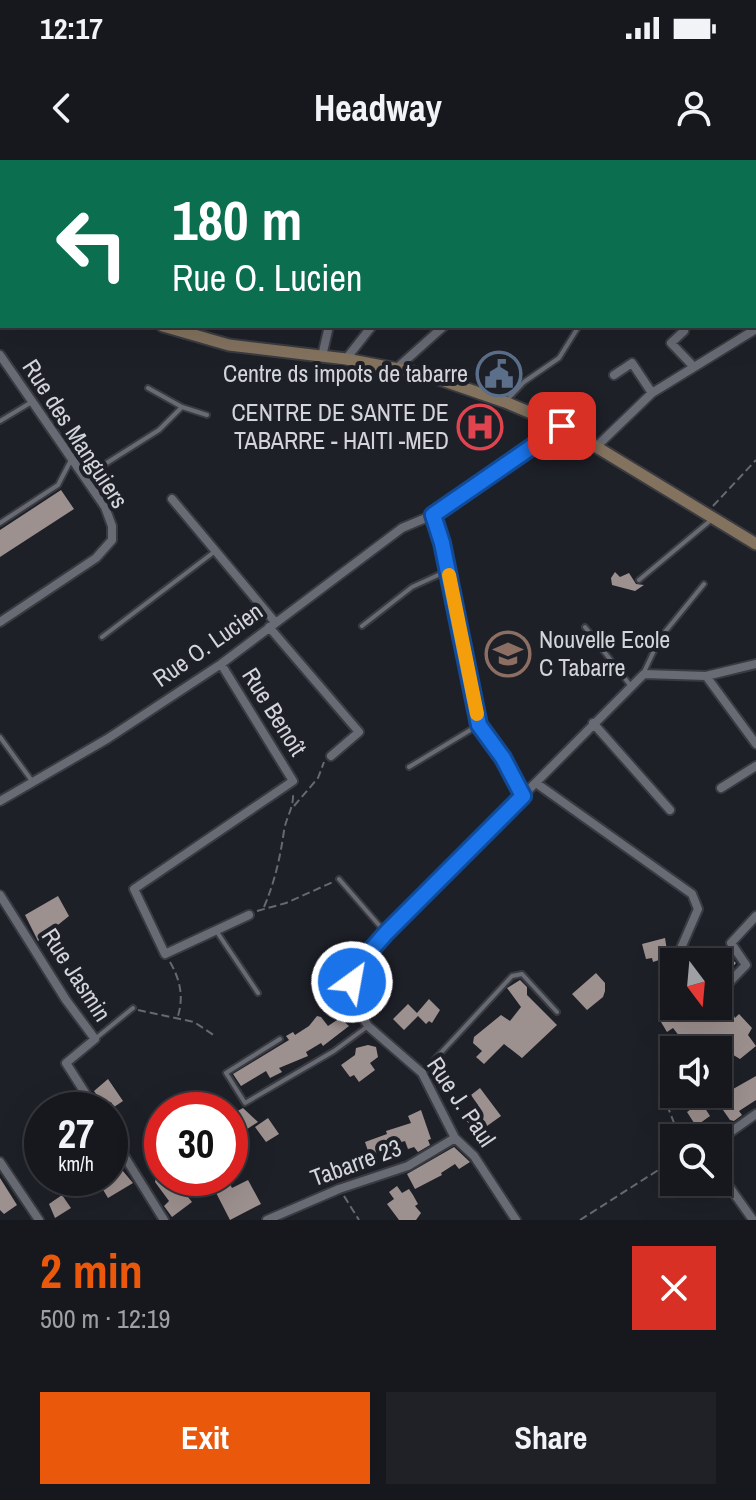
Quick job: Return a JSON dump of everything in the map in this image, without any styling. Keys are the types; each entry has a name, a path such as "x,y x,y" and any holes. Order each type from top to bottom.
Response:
{"main road":[{"path":"180,328 205,341 346,359 424,374 505,402 562,426 756,544"}],"street":[{"path":"322,356 329,328"},
{"path":"346,359 370,328"},
{"path":"397,368 442,328"},
{"path":"596,447 652,393 756,329"},
{"path":"684,331 671,343 694,367"},
{"name":"Rue des Manguiers","path":"0,355 30,403 105,507 112,526 112,540 96,558 0,622"},
{"path":"614,375 632,363 652,393"},
{"name":"Rue O. Lucien","path":"0,801 107,739 221,664 402,528 433,515 562,426"},
{"path":"172,499 359,732 331,756"},
{"path":"433,515 448,571 479,725 503,758 523,796"},
{"name":"Rue Benoît","path":"221,664 293,781"},
{"path":"644,674 706,676 756,664"},
{"name":"Rue J. Paul","path":"516,1220 474,1156 455,1138 422,1073 368,1026 354,1003 352,982 359,964 386,933 644,674"},
{"path":"706,676 756,744"},
{"path":"593,723 670,810"},
{"path":"721,788 756,766"},
{"path":"249,915 165,954 134,889 293,781"},
{"path":"536,783 692,894 698,909 682,948"},
{"name":"Rue Jasmin","path":"0,895 66,1000 95,1039 66,1063 85,1092"},
{"path":"732,980 746,965 731,943 756,916"},
{"path":"732,1131 756,1114"},
{"name":"Tabarre 23","path":"267,1220 339,1189 408,1166 455,1138"},
{"path":"0,1162 4,1176 39,1220"},
{"path":"128,1162 164,1220"},
{"path":"732,1191 753,1220"}],"lane":[{"path":"505,402 524,382 559,358 578,328"},
{"path":"148,388 182,407 207,415"},
{"path":"0,421 30,403"},
{"path":"84,478 159,430 182,407"},
{"path":"0,523 58,485 71,459"},
{"path":"639,580 710,516"},
{"path":"102,637 216,551"},
{"path":"362,626 412,587 448,571"},
{"path":"644,674 647,660 660,638 704,584"},
{"path":"585,627 631,686"},
{"path":"409,767 479,725"},
{"path":"0,737 32,781"},
{"path":"339,879 386,933"},
{"path":"216,931 258,993"},
{"path":"422,1073 506,981 517,973 522,974 557,1012"},
{"path":"95,1039 133,1008"},
{"path":"280,1039 226,1073 245,1103 334,1051 368,1026"}],"path":[{"path":"710,516 756,460"},
{"path":"264,907 276,878 284,827 294,807 331,756"},
{"path":"293,781 294,807"},
{"path":"249,915 264,907 286,903 339,879"},
{"path":"165,954 178,976 182,1004 177,1019"},
{"path":"133,1008 194,1022 215,1036"},
{"path":"580,1220 660,1169"},
{"path":"339,1189 359,1220"}],"building":[{"path":"61,490 74,509 0,557 0,530"},
{"path":"615,572 620,577 629,573 636,584 644,585 635,591 612,585 611,578"},
{"path":"58,896 69,916 38,941 25,915"},
{"path":"665,938 667,948 660,948 660,960 653,962 652,958 646,959 642,944"},
{"path":"596,973 605,983 605,991 603,997 587,1010 572,994"},
{"path":"520,980 527,987 527,995 557,1025 522,1058 504,1044 484,1064 476,1057 482,1051 473,1043 474,1037 501,1015 510,1021 521,1007 507,988"},
{"path":"429,999 440,1010 432,1023 429,1021 426,1024 418,1016 404,1030 393,1019 408,1004 417,1013"},
{"path":"739,1014 752,1028 748,1035 756,1046 740,1059 732,1054 732,1036 679,1036 673,1028 667,1032 661,1022 732,1020 732,1015 735,1018"},
{"path":"317,1016 328,1026 340,1018 349,1026 323,1046 321,1043 306,1052 308,1056 279,1068 282,1072 270,1078 266,1071 241,1086 233,1074 289,1040 286,1036 293,1032 295,1035 309,1026"},
{"path":"376,1047 378,1057 370,1063 375,1070 359,1082 354,1075 350,1077 341,1065 355,1055 356,1048"},
{"path":"756,1076 756,1100 739,1111 742,1115 734,1121 723,1110 732,1108 732,1090"},
{"path":"108,1079 117,1092 95,1092"},
{"path":"480,1088 501,1116 487,1126 484,1121 471,1126 465,1119 478,1105 471,1095"},
{"path":"693,1108 705,1108 710,1116 695,1124 687,1112"},
{"path":"421,1110 431,1139 428,1140 430,1145 418,1152 414,1147 408,1149 405,1141 381,1148 383,1153 369,1154 365,1142 411,1123 408,1116"},
{"path":"248,1113 258,1122 248,1128"},
{"path":"268,1118 279,1134 266,1142 255,1127"},
{"path":"454,1147 470,1162 459,1169 455,1164 442,1175 415,1189 407,1174"},
{"path":"0,1178 17,1205 4,1214 0,1210"},
{"path":"248,1180 261,1204 230,1220 218,1196 248,1196"},
{"path":"397,1186 402,1193 409,1189 413,1195 418,1204 415,1206 421,1213 416,1220 399,1220 387,1204 394,1199 389,1192"},
{"path":"63,1196 71,1208 55,1218 49,1204"},
{"path":"165,1196 187,1196 192,1202 172,1217 164,1206 169,1201"}],"waterway":[{"path":"395,374 435,383"}],"slow traffic":[{"path":"449,575 477,714"}],"place":[{"name":"Centre ds impots de tabarre","path":"499,374"},
{"name":"CENTRE DE SANTE DE TABARRE - HAITI -MED","path":"480,427"},
{"name":"Nouvelle Ecole C Tabarre","path":"508,654"}],"route":[{"path":"352,982 359,964 386,933 523,796 503,758 479,725 442,543 433,515 562,426"}]}
